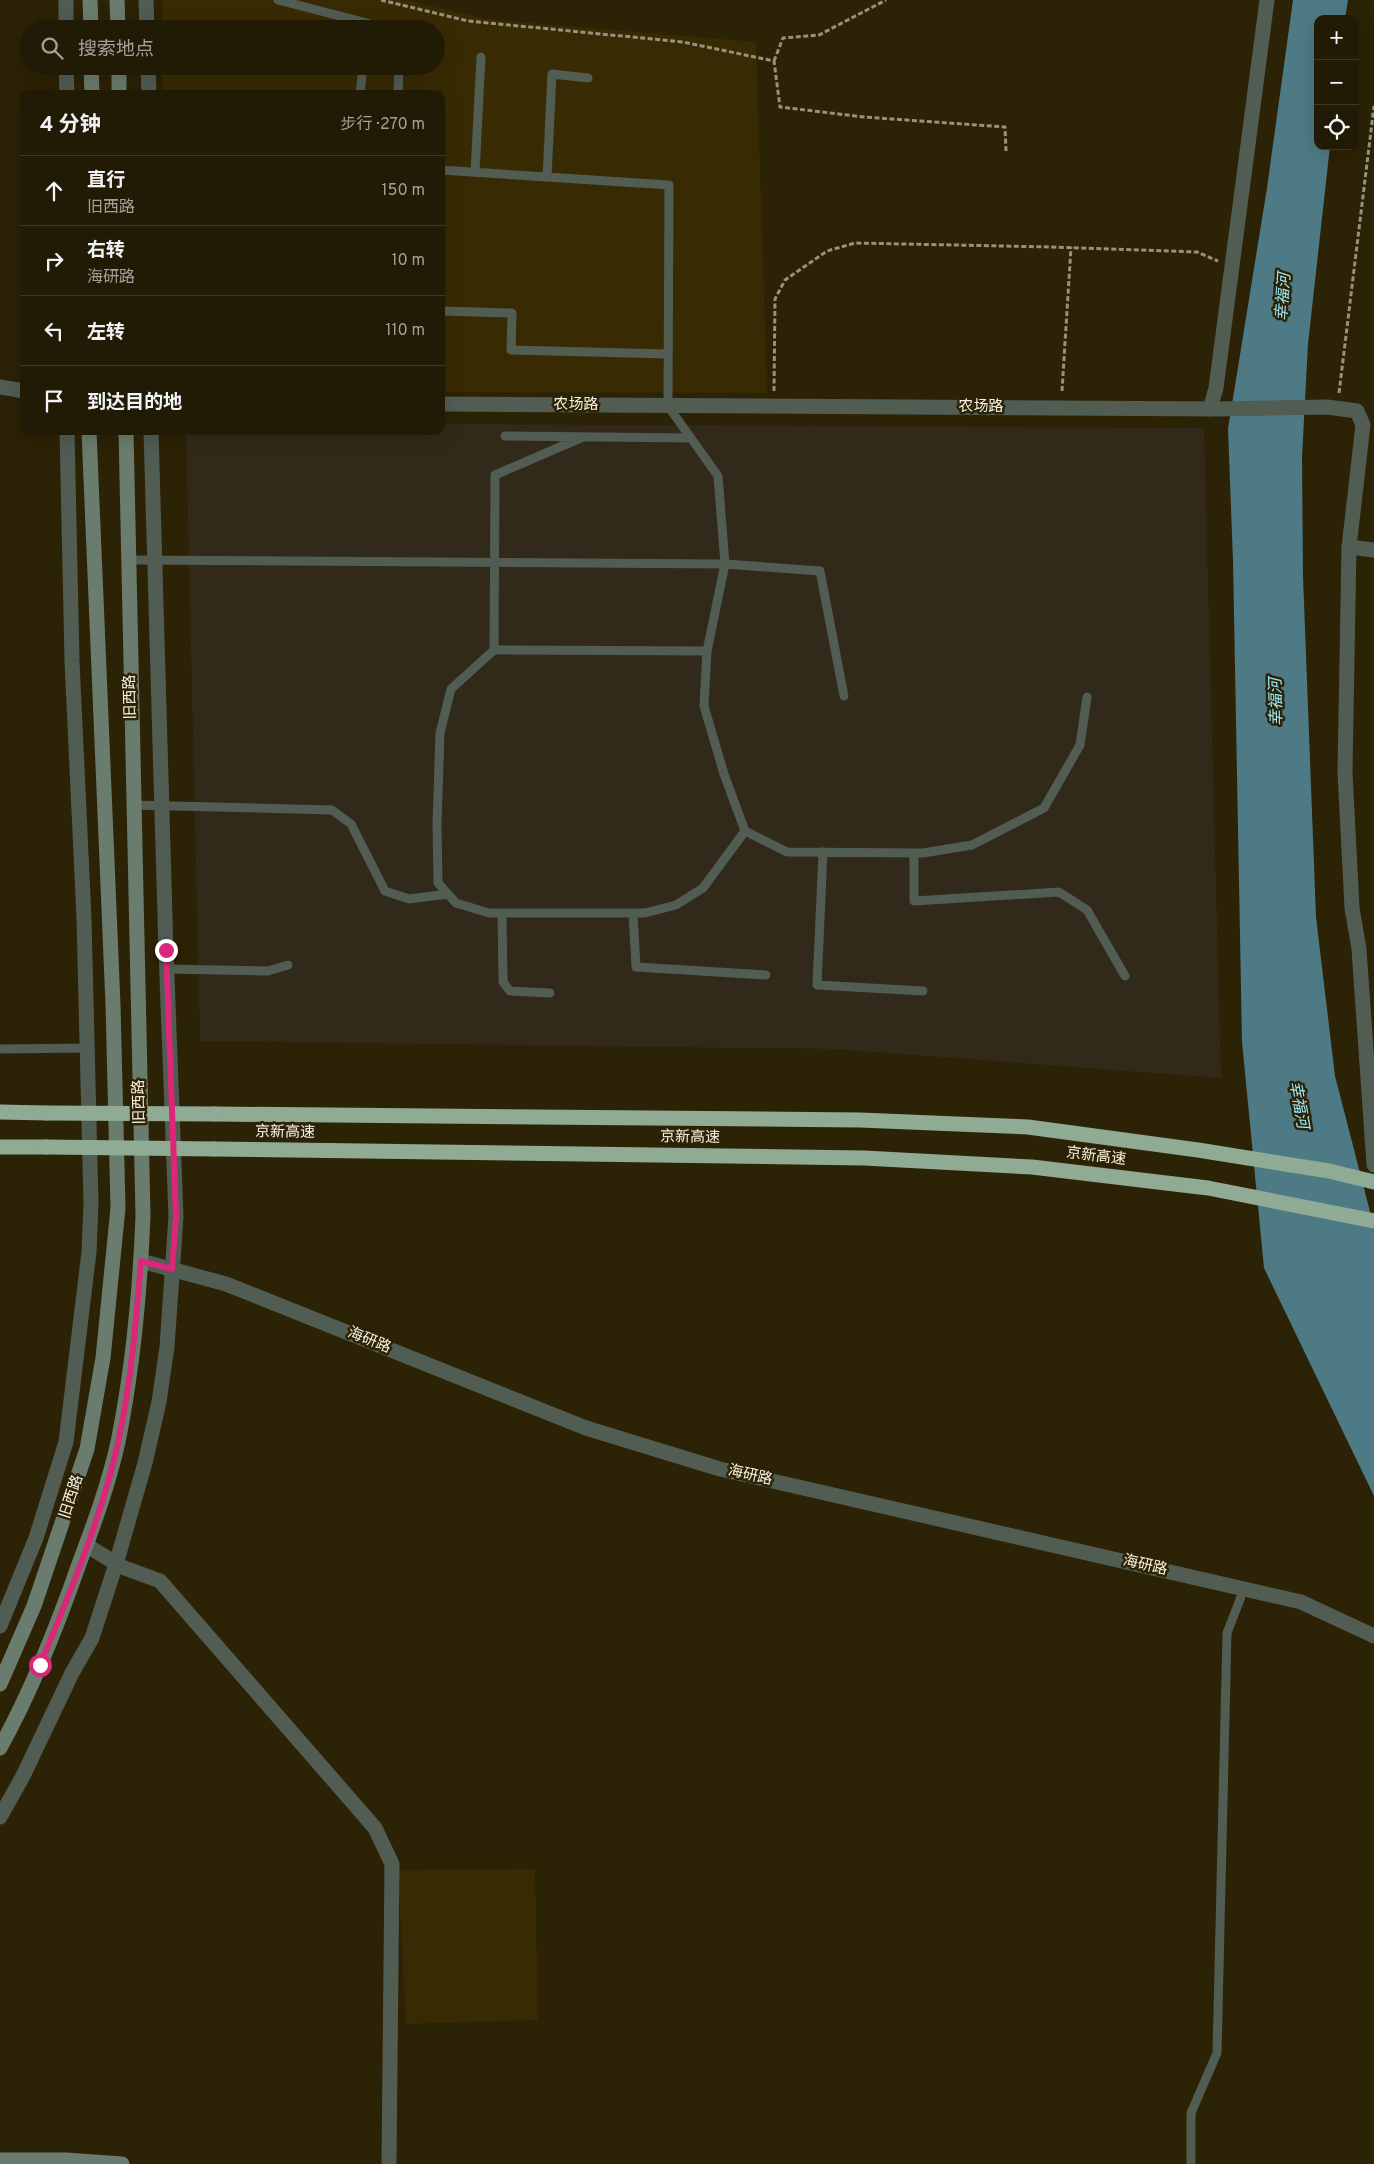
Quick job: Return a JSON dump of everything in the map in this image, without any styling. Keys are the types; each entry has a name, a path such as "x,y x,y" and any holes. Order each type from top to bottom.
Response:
{"highway":[{"name":"京新高速","path":"0,1112 860,1120 1028,1128 1198,1150 1329,1171 1374,1182"},
{"name":"京新高速","path":"0,1147 864,1158 1032,1167 1208,1188 1374,1220"}],"main road":[{"path":"90,0 91,20"},
{"path":"118,0 118,20"},
{"path":"91,75 92,90"},
{"path":"119,75 119,90"},
{"name":"旧西路","path":"0,1684 34,1606 87,1449 103,1358 118,1208 113,1004 89,435"},
{"name":"旧西路","path":"0,1748 40,1665 86,1545 118,1443 135,1335 143,1216 126,435"},
{"path":"0,2160 66,2160 122,2164"}],"street":[{"path":"66,0 66,20"},
{"path":"146,0 147,20"},
{"path":"1214,409 1267,0"},
{"path":"66,75 67,90"},
{"path":"148,75 149,90"},
{"path":"0,387 20,390"},
{"name":"农场路","path":"445,404 1214,409 1332,408 1357,411 1363,425 1349,547"},
{"path":"0,1626 36,1538 66,1442 89,1252 91,1204 84,918 72,661 68,435"},
{"path":"0,1817 72,1673 92,1638 116,1564 145,1463 159,1402 166,1347 176,1217 152,435"},
{"path":"1374,550 1349,547 1344,772 1352,908 1359,949 1374,1163"},
{"name":"海研路","path":"141,1261 226,1284 586,1428 720,1469 1301,1602 1374,1636"},
{"path":"86,1545 116,1564 160,1581 375,1828 392,1864 389,2164"}],"lane":[{"path":"278,0 346,20"},
{"path":"475,172 481,56"},
{"path":"547,177 552,74 588,78"},
{"path":"360,90 361,75"},
{"path":"398,90 399,75"},
{"path":"445,170 669,185 668,406 718,476 725,564 707,651 704,706 724,774 745,830 787,852 914,853 972,846 1044,808 1080,745 1087,696"},
{"path":"445,311 512,313 511,350 668,354"},
{"path":"506,436 691,438"},
{"path":"494,650 495,475 582,437"},
{"path":"128,560 725,564 820,571 844,696"},
{"path":"707,651 494,650 451,689 440,733 437,824 438,883 456,903 489,913 645,913 676,905 703,888 745,830"},
{"path":"133,805 332,810 351,824 385,891 409,899 448,894"},
{"path":"823,852 817,985 923,991"},
{"path":"914,853 914,901 1059,892 1087,910 1125,976"},
{"path":"502,913 502,982 510,991 550,993"},
{"path":"633,913 636,967 766,975"},
{"path":"167,969 268,970 288,965"},
{"path":"0,1049 86,1048"},
{"path":"1191,2164 1191,2113 1217,2053 1227,1632 1244,1589"}],"path":[{"path":"381,0 468,21 683,42 774,61"},
{"path":"886,0 819,35 783,38 774,61 780,107 864,117 1005,127 1006,150"},
{"path":"1332,408 1374,106"},
{"path":"774,406 775,299 785,280 827,251 855,243 1071,247 1197,252 1232,267"},
{"path":"1061,408 1071,247"}],"shaded area":[{"path":"162,0 406,0 485,19 756,42 767,393 445,392 445,90 162,90 162,75 445,75 445,20 162,20"},
{"path":"445,424 1204,428 1221,1078 832,1049 200,1041 186,435 445,435"},
{"path":"535,1869 538,2020 406,2024 398,1870"}],"water":[{"name":"幸福河","path":"1293,0 1348,0 1346,15 1314,15 1314,150 1330,150 1308,344 1302,457 1303,576 1316,917 1335,1076 1374,1227 1374,1496 1264,1268 1242,1042 1233,561 1228,429 1267,188"}],"route":[{"path":"40,1665 63,1610 86,1545 118,1443 135,1335 141,1261 172,1269 176,1217 166,950"}]}
